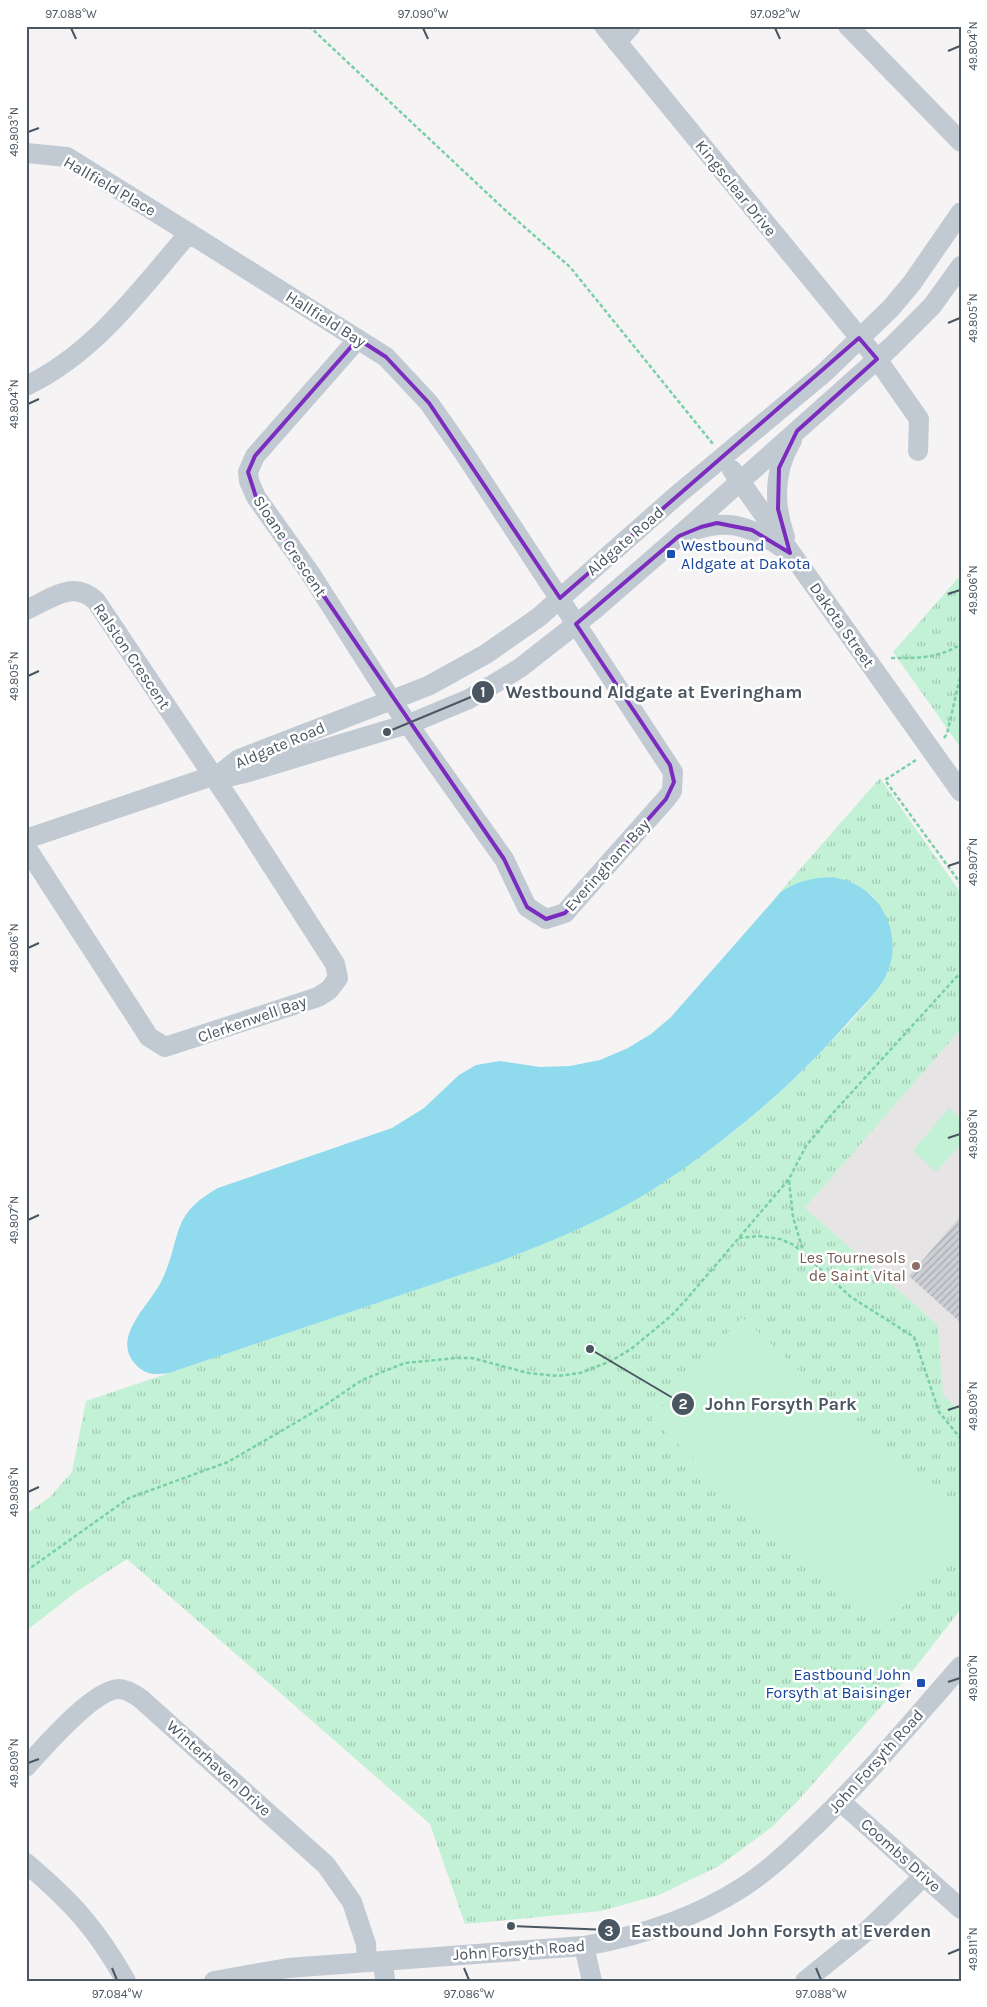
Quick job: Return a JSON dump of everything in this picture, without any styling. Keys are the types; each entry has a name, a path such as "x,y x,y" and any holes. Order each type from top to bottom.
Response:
{"street":[{"name":"Kingsclear Drive","path":"604,26 868,349 919,419 918,451"},
{"path":"617,42 631,26"},
{"path":"848,26 961,142"},
{"name":"Hallfield Place","path":"26,153 67,157 189,233"},
{"name":"Aldgate Road","path":"217,775 232,776 245,773 400,712 428,686 486,654 526,627 568,612 678,536 797,431 868,349 891,308 912,283 961,212"},
{"path":"26,386 45,377 78,355 110,326 189,233"},
{"name":"Hallfield Bay","path":"189,233 386,357 429,403 568,612"},
{"name":"Aldgate Road","path":"26,839 217,775 239,759 400,712 440,712 492,686 520,668 568,612 723,457 825,372 868,349 932,306 961,266"},
{"name":"Sloane Crescent","path":"358,339 254,456 248,472 249,482 256,497 310,573 400,712"},
{"path":"790,553 778,509 776,488 784,454 797,431"},
{"name":"Dakota Street","path":"723,457 961,792"},
{"path":"678,536 701,526 717,523 734,525 765,535 790,553"},
{"name":"Ralston Crescent","path":"26,610 62,593 74,590 87,592 96,601 217,775"},
{"name":"Everingham Bay","path":"400,712 504,859 527,907 546,918 565,913 666,799 674,782 670,765 568,612"},
{"name":"Clerkenwell Bay","path":"26,847 149,1037 165,1047 318,997 334,984 338,978 334,964 217,775"},
{"name":"John Forsyth Road","path":"214,1981 258,1972 375,1961 584,1946 644,1932 677,1921 711,1906 752,1881 788,1854 841,1802 961,1666"},
{"name":"Winterhaven Drive","path":"26,1767 76,1715 108,1691 120,1688 140,1698 326,1865 352,1902 366,1944 385,1981"},
{"name":"Coombs Drive","path":"841,1802 961,1908"},
{"path":"26,1863 65,1896 83,1916 113,1956 126,1981"},
{"path":"805,1981 868,1930 924,1876"},
{"path":"584,1946 592,1981"}],"path":[{"path":"309,26 504,209 570,267 689,411 723,457"},
{"path":"891,658 932,657 946,653 961,644"},
{"path":"961,673 948,734 931,750 885,780 961,884"},
{"path":"26,1571 129,1498 228,1462 324,1406 357,1384 405,1364 472,1358 528,1374 558,1376 580,1373 611,1361 647,1337 671,1316 789,1179 806,1146 833,1113 961,972"},
{"path":"789,1179 789,1195 793,1217 803,1253"},
{"path":"739,1238 758,1236 780,1239 794,1245 851,1296 914,1337 939,1412 961,1438"}],"highlighted area":[{"path":"859,338 877,359 797,431 779,468 778,509 790,553 752,530 717,523 701,527 679,536 576,624 670,765 674,782 666,799 565,913 546,919 527,907 504,859 256,497 248,472 255,456 358,339 386,357 429,403 560,598"}],"shaded area":[{"name":"Les Tournesols de Saint Vital","path":"961,1029 961,1411 943,1395 938,1325 805,1208"}],"green space":[{"path":"961,575 961,748 893,652"},
{"path":"880,778 961,893 961,1029 805,1208 938,1325 943,1395 961,1411 961,1609 915,1668 795,1804 772,1827 719,1866 659,1895 601,1911 465,1924 430,1824 127,1559 76,1592 26,1631 26,1514 50,1497 72,1472 86,1401 496,1263 542,1244 627,1203 667,1179 706,1153 779,1093 864,1006 888,972 873,896 858,886 832,878 811,880 790,888 773,900"},
{"path":"949,1108 961,1119 961,1144 936,1172 913,1151"},
{"path":"742,1317 961,1521 961,1548 880,1630 651,1419"}],"water":[{"path":"833,877 852,883 866,891 875,900 888,921 893,946 892,958 885,978 872,996 804,1069 780,1092 701,1157 644,1195 608,1215 496,1263 169,1373 148,1373 137,1366 130,1356 127,1345 134,1323 161,1282 184,1218 202,1198 218,1188 392,1128 424,1108 459,1075 476,1065 500,1061 540,1067 570,1066 600,1060 628,1048 651,1034 671,1017 781,892 806,880"}],"building":[{"path":"961,1216 961,1323 909,1276"}],"place":[{"name":"Westbound Aldgate at Dakota","path":"671,554"},
{"name":"Westbound Aldgate at Everingham","path":"387,732"},
{"name":"Les Tournesols de Saint Vital","path":"916,1266"},
{"name":"John Forsyth Park","path":"590,1349"},
{"name":"Eastbound John Forsyth at Baisinger","path":"921,1683"},
{"name":"Eastbound John Forsyth at Everden","path":"511,1926"}]}
